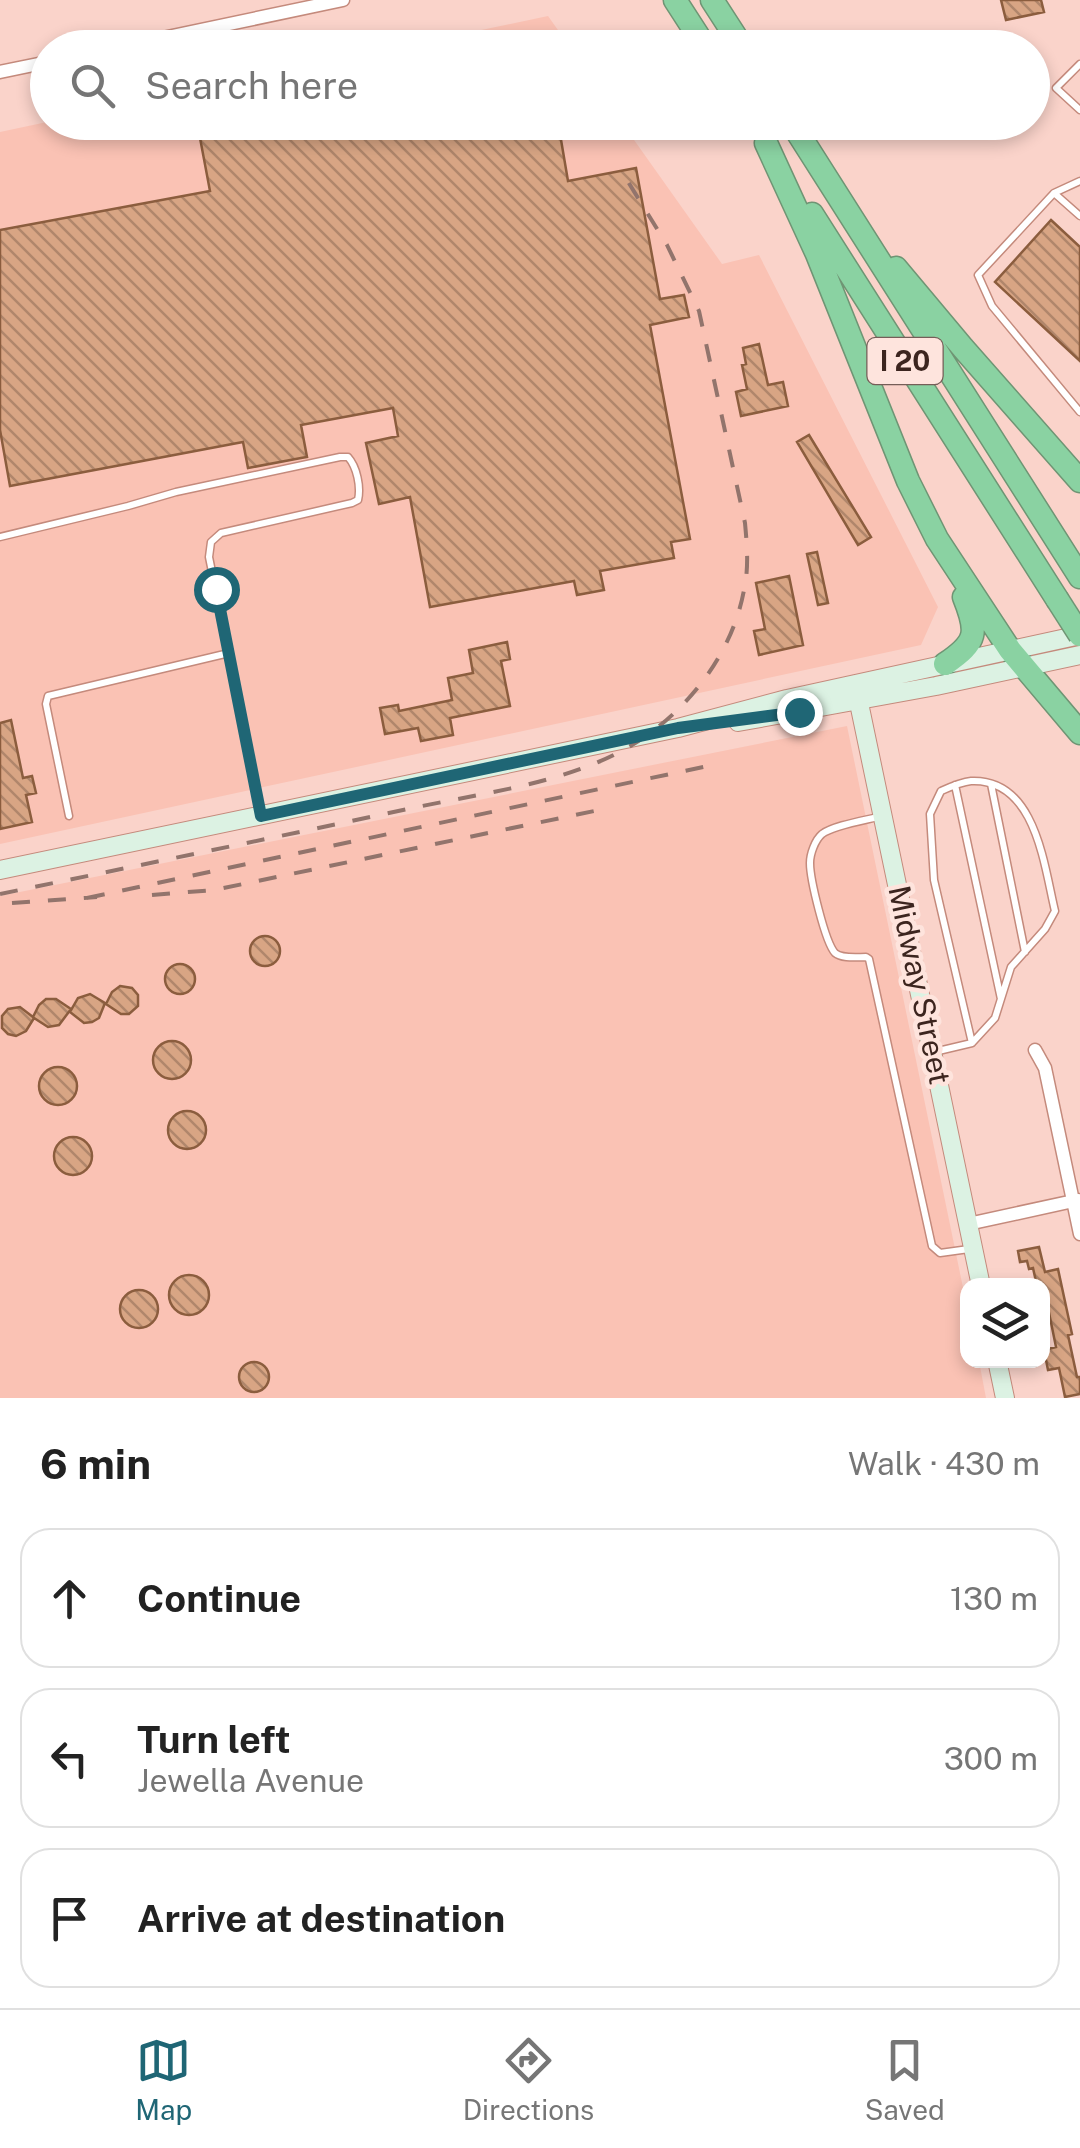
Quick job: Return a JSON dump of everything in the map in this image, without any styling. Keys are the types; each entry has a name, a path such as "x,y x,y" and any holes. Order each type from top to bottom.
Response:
{"highway":[{"path":"676,0 695,30"},
{"path":"712,0 731,30"},
{"path":"764,140 817,254 908,481 964,597 974,628 966,649 945,664"},
{"name":"I 20","path":"765,140 1080,635"},
{"name":"I 20","path":"802,140 1080,577"},
{"path":"849,214 1080,481"},
{"path":"937,540 1017,658 1080,733"}],"main road":[{"path":"856,692 1017,658 1080,635"},
{"path":"0,870 678,728 770,717 945,664 1080,655"},
{"name":"Midway Street","path":"856,692 979,1278"},
{"path":"999,1368 1005,1398"}],"street":[{"path":"200,30 342,0"},
{"path":"0,72 30,66"},
{"path":"1036,1050 1045,1068 1077,1200 1080,1234"},
{"path":"968,1224 1077,1200"}],"lane":[{"path":"1080,64 1056,88 1080,110"},
{"path":"1080,180 1054,193 978,275 992,306 1080,412"},
{"path":"1054,193 1080,216"},
{"path":"0,537 176,492 340,457 354,464 358,500 221,533 211,542 209,557 261,816"},
{"path":"68,816 46,704 48,696 229,654"},
{"path":"933,1052 972,1043 995,1018 1011,968 1055,911 1028,815 1012,796 991,783 968,781 941,790 930,814 934,880 972,1043"},
{"path":"991,783 1025,952"},
{"path":"955,786 1002,1002"},
{"path":"884,816 826,832 815,845 810,863 816,898 836,952 868,960 932,1246 940,1253 974,1249"}],"shaded area":[{"path":"548,16 558,30 481,30"},
{"path":"30,126 30,140 634,140 722,264 759,255 938,607 921,645 0,844 0,132"},
{"path":"847,726 961,1278 960,1368 980,1368 986,1398 0,1398 0,896"}],"building":[{"path":"1001,0 1041,0 1044,12 1006,20"},
{"path":"200,140 561,140 568,181 636,168 660,299 684,295 689,317 650,325 690,539 671,542 674,558 600,571 604,590 577,595 574,581 430,607 410,497 379,504 366,443 398,436 393,408 301,425 307,457 248,468 243,442 10,486 0,430 0,230 210,191"},
{"path":"1051,220 1080,247 1080,361 995,282"},
{"path":"759,344 768,385 783,382 788,406 741,416 736,392 747,389 743,348"},
{"path":"809,435 871,537 858,545 797,442"},
{"path":"817,552 828,603 818,605 807,554"},
{"path":"789,576 803,645 759,655 754,631 765,629 756,583"},
{"path":"507,642 510,659 501,661 510,706 450,718 453,735 421,741 418,728 385,734 380,708 398,705 399,711 452,700 448,678 473,673 469,650"},
{"path":"11,720 23,778 32,776 36,793 26,795 32,822 0,829 0,723"},
{"path":"265,936 275,941 280,951 275,961 265,966 255,961 250,951 255,941"},
{"path":"180,964 190,969 195,979 190,989 180,994 170,989 165,979 170,969"},
{"path":"120,986 132,988 138,995 138,1006 129,1014 121,1014 106,1004"},
{"path":"90,994 105,1003 99,1018 84,1023 70,1012 78,998"},
{"path":"46,999 56,999 71,1009 59,1025 48,1027 34,1018 26,1031 16,1036 2,1028 2,1016 8,1009 20,1007 33,1017"},
{"path":"172,1041 186,1046 191,1060 186,1074 172,1079 158,1074 153,1060 158,1046"},
{"path":"58,1067 72,1072 77,1086 72,1100 58,1105 44,1100 39,1086 44,1072"},
{"path":"187,1111 201,1116 206,1130 201,1144 187,1149 173,1144 168,1130 173,1116"},
{"path":"73,1137 87,1142 92,1156 87,1170 73,1175 59,1170 54,1156 59,1142"},
{"path":"1039,1247 1045,1272 1058,1269 1080,1394 1065,1397 1059,1368 1048,1370 1050,1348 1056,1347 1050,1318 1050,1278 1035,1278 1027,1261 1020,1262 1018,1251"},
{"path":"189,1275 203,1281 209,1295 203,1309 189,1315 175,1309 169,1295 175,1281"},
{"path":"139,1290 153,1295 158,1309 153,1323 139,1328 125,1323 120,1309 125,1295"},
{"path":"254,1362 264,1367 269,1377 264,1387 254,1392 244,1387 239,1377 244,1367"}],"railway":[{"path":"0,894 552,778 632,745 688,699 718,659 738,614 747,573 745,523 699,311 667,245 622,172"},
{"path":"87,898 717,764"},
{"path":"152,895 214,890 599,810"},
{"path":"12,903 97,897"}],"route":[{"path":"216,589 261,816 678,728 799,712"}]}
